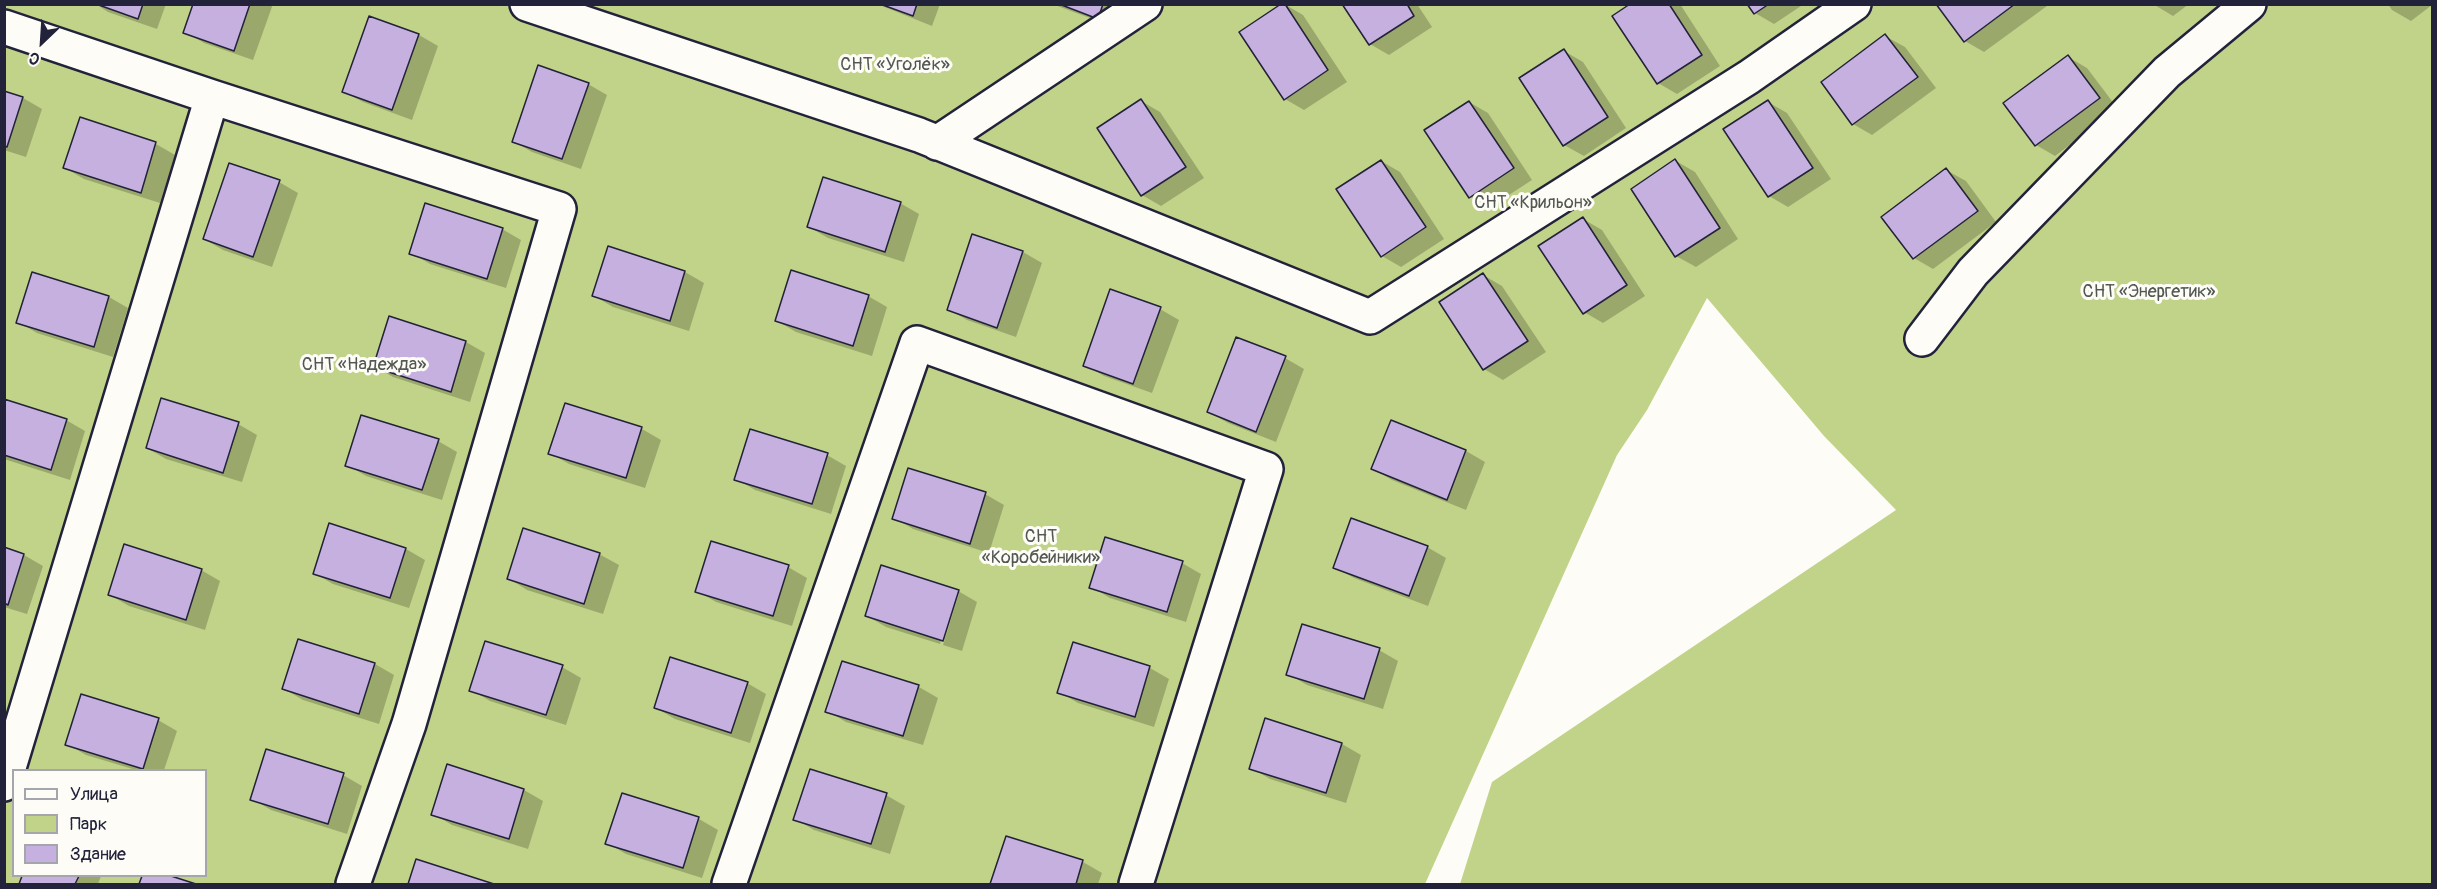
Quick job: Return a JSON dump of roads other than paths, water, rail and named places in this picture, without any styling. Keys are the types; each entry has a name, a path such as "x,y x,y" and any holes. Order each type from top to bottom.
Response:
{"street":[{"path":"527,4 936,143 1370,317 1749,77 1854,4"},
{"path":"936,143 1145,4"},
{"path":"1922,339 1973,272 2159,80 2249,4"},
{"path":"4,27 212,98 559,209 409,724 353,885"},
{"path":"4,784 212,98"},
{"path":"729,885 917,343 1266,469 1137,885"}],"park label":[{"name":"СНТ «Уголёк»","path":"895,65"},
{"name":"СНТ «Крильон»","path":"1533,203"},
{"name":"СНТ «Энергетик»","path":"2149,292"},
{"name":"СНТ «Надежда»","path":"364,365"},
{"name":"СНТ «Коробейники»","path":"1041,547"}]}
